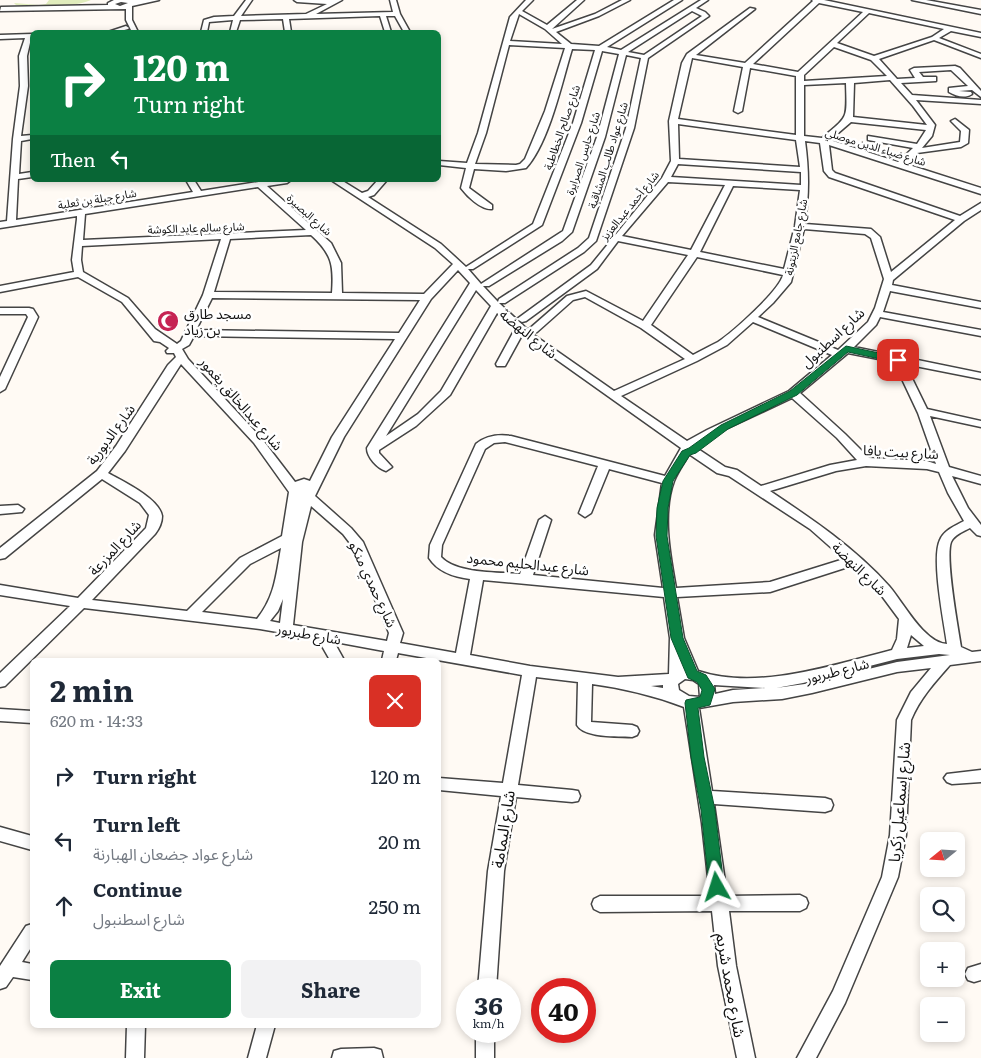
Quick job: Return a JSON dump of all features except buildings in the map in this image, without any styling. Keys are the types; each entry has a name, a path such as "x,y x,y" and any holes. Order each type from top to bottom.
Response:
{"street":[{"path":"4,0 0,11 76,8 140,0"},
{"path":"129,2 156,0"},
{"path":"234,30 240,9 249,0"},
{"path":"297,0 336,1"},
{"path":"393,0 406,30"},
{"path":"489,207 465,188 514,17 530,0"},
{"path":"549,29 581,0"},
{"path":"549,29 597,15 627,0"},
{"path":"600,48 679,0"},
{"path":"623,52 704,0"},
{"path":"738,111 747,65 816,0 981,35"},
{"path":"915,0 981,11"},
{"path":"304,17 336,1"},
{"path":"129,2 129,20 134,30"},
{"path":"114,4 127,30"},
{"path":"939,11 947,5 970,5 981,11"},
{"path":"507,43 600,48 645,56 706,16 692,9"},
{"path":"690,56 752,9"},
{"path":"518,11 549,29 569,46"},
{"path":"800,78 867,12"},
{"path":"295,18 398,15"},
{"path":"347,17 398,15"},
{"path":"383,16 387,30"},
{"path":"205,30 208,20 336,17"},
{"path":"924,23 931,17"},
{"path":"286,18 288,30"},
{"path":"874,58 934,38 950,28"},
{"path":"0,37 30,36"},
{"path":"11,223 18,139 28,67 23,56 30,38"},
{"path":"934,38 981,56"},
{"path":"833,44 874,58 916,104 931,128"},
{"path":"441,163 516,168 527,163 542,132 569,46"},
{"name":"شارع صالح الخطاطبة","path":"470,267 537,225 577,123 600,48"},
{"name":"شارع حابس الصرايرة","path":"481,284 559,239 567,232 602,137 623,52"},
{"name":"شارع عواد طالب المشاقبة","path":"499,304 581,250 592,239 630,128 645,56"},
{"path":"690,56 747,65 800,78 850,81 933,79"},
{"name":"شارع أحمد عبدالعزيز","path":"521,324 594,267 666,179 675,161 673,121 680,84 690,56"},
{"path":"920,79 914,70 952,68 974,87 981,97"},
{"name":"شارع جامع الزيتونة","path":"616,393 694,359 723,343 752,318 786,282 800,226 805,188 805,170 800,137 800,78"},
{"path":"850,81 851,112 849,119 824,141 828,171 835,178 961,219"},
{"path":"974,87 952,90 958,94 981,97"},
{"path":"910,97 963,101"},
{"path":"916,104 963,101 981,97"},
{"path":"23,102 30,102"},
{"path":"849,119 931,128"},
{"name":"شارع ضياء الدين موصلي","path":"673,121 824,141 981,191"},
{"path":"871,138 916,149 931,150 961,145 964,143 965,130 955,121"},
{"path":"901,164 916,149 931,128"},
{"path":"18,139 30,137"},
{"path":"675,161 805,170"},
{"path":"15,177 30,175"},
{"path":"666,179 805,188"},
{"path":"191,182 198,193"},
{"name":"شارع جبلة بن ثعلبة","path":"0,225 274,182"},
{"name":"شارع النهضة","path":"341,182 370,192 481,284 521,324 693,447 721,470 734,473 814,526 884,589 919,635 958,655"},
{"name":"شارع النهضة","path":"352,182 370,192 447,247 470,267 481,284"},
{"path":"370,192 372,182"},
{"path":"370,192 381,182"},
{"name":"شارع البصيرة","path":"260,184 328,245 335,256 338,273 337,295"},
{"path":"644,326 694,254 730,184"},
{"path":"888,283 961,219 981,206"},
{"path":"0,303 4,289 79,274 76,264 81,212"},
{"path":"800,226 868,231 875,237 888,283"},
{"name":"شارع سالم عايد الكوشة","path":"79,243 314,232"},
{"name":"شارع الدبورية","path":"0,555 101,474 121,448 172,367 176,352 189,334 208,295 226,237"},
{"path":"616,238 789,273"},
{"path":"581,250 594,267"},
{"path":"260,624 273,608 279,596 289,538 304,489 322,467 338,437 427,298 458,264"},
{"name":"شارع عبدالخالق يغمور","path":"79,274 124,300 176,352 258,441 277,466 304,489"},
{"path":"888,283 979,302"},
{"name":"شارع اسطنبول","path":"668,481 693,447 724,427 793,393 842,351 878,314 888,283"},
{"path":"386,467 373,454 373,448 481,284"},
{"path":"533,330 570,298 586,294 644,326 694,359"},
{"path":"208,295 337,295 427,298"},
{"path":"373,448 400,433 421,417 446,393 499,304"},
{"path":"0,312 26,310 33,314 0,389"},
{"path":"878,314 981,334"},
{"path":"752,318 842,351 981,376"},
{"path":"501,364 521,324"},
{"name":"شارع النهضة","path":"521,324 533,330 616,393"},
{"path":"189,334 401,336"},
{"path":"898,360 970,523 981,532"},
{"path":"793,393 841,436 866,462"},
{"path":"397,410 421,417"},
{"path":"922,412 981,424"},
{"name":"شارع عبدالحليم محمود","path":"668,481 505,438 497,438 483,444 434,552 434,558 441,565 459,572 477,575 669,593 770,587 854,560"},
{"name":"شارع بيت يافا","path":"761,490 834,468 866,462 927,465 981,480"},
{"path":"585,513 606,464"},
{"name":"شارع المزرعة","path":"81,603 151,531 155,523 156,516 152,507 101,474"},
{"path":"668,481 664,494 661,526 669,593 677,638 674,678 670,686 675,696 698,702 709,689 697,676 677,638"},
{"path":"286,629 304,489"},
{"name":"شارع حمدي منكو","path":"304,489 359,545 396,633 391,654"},
{"path":"0,510 18,509"},
{"path":"525,580 545,520"},
{"path":"958,655 948,606 943,549 948,537 970,523"},
{"path":"190,616 245,562 289,538"},
{"path":"462,660 477,575"},
{"name":"شارع طبربور","path":"0,590 81,603 260,624 391,654 438,658"},
{"path":"0,682 81,603"},
{"path":"896,654 904,639 906,619"},
{"path":"329,646 337,658"},
{"name":"شارع طبربور","path":"697,676 744,683 772,683 803,678 896,654 958,655"},
{"name":"شارع طبربور","path":"698,702 733,696 782,694 958,655"},
{"name":"شارع إسماعيل زكريا","path":"806,1058 838,997 890,877 898,834 904,720 907,712 921,688 958,655"},
{"name":"شارع طبربور","path":"441,658 617,682 631,687 675,696"},
{"name":"شارع اليمامة","path":"488,978 496,871 508,791 530,671"},
{"path":"674,678 683,674 697,676"},
{"path":"585,678 584,725 588,728 632,731"},
{"name":"شارع طبربور","path":"617,682 674,678"},
{"name":"شارع محمد شريم","path":"698,702 698,757 706,797 718,903 735,1011 746,1058"},
{"path":"0,715 30,717"},
{"path":"952,778 981,776"},
{"path":"441,784 572,796"},
{"path":"706,797 825,805"},
{"path":"0,834 30,842"},
{"path":"600,904 800,903"},
{"path":"4,974 30,935"},
{"path":"4,974 30,972"},
{"path":"136,1028 136,1058"},
{"path":"257,1058 265,1028"},
{"path":"484,1058 485,1043"},
{"path":"341,1058 374,1057"}],"green space":[{"path":"49,0 91,0 74,5 55,7 25,6 14,3 39,5 46,4"}],"place":[{"name":"مسجد طارق بن زياد","path":"168,321"}],"route":[{"path":"717,887 708,810 698,757 691,703 699,704 706,702 709,689 707,683 692,674 677,638 661,536 662,508 668,481 686,453 693,451 724,427 793,393 846,349 898,360"}]}
